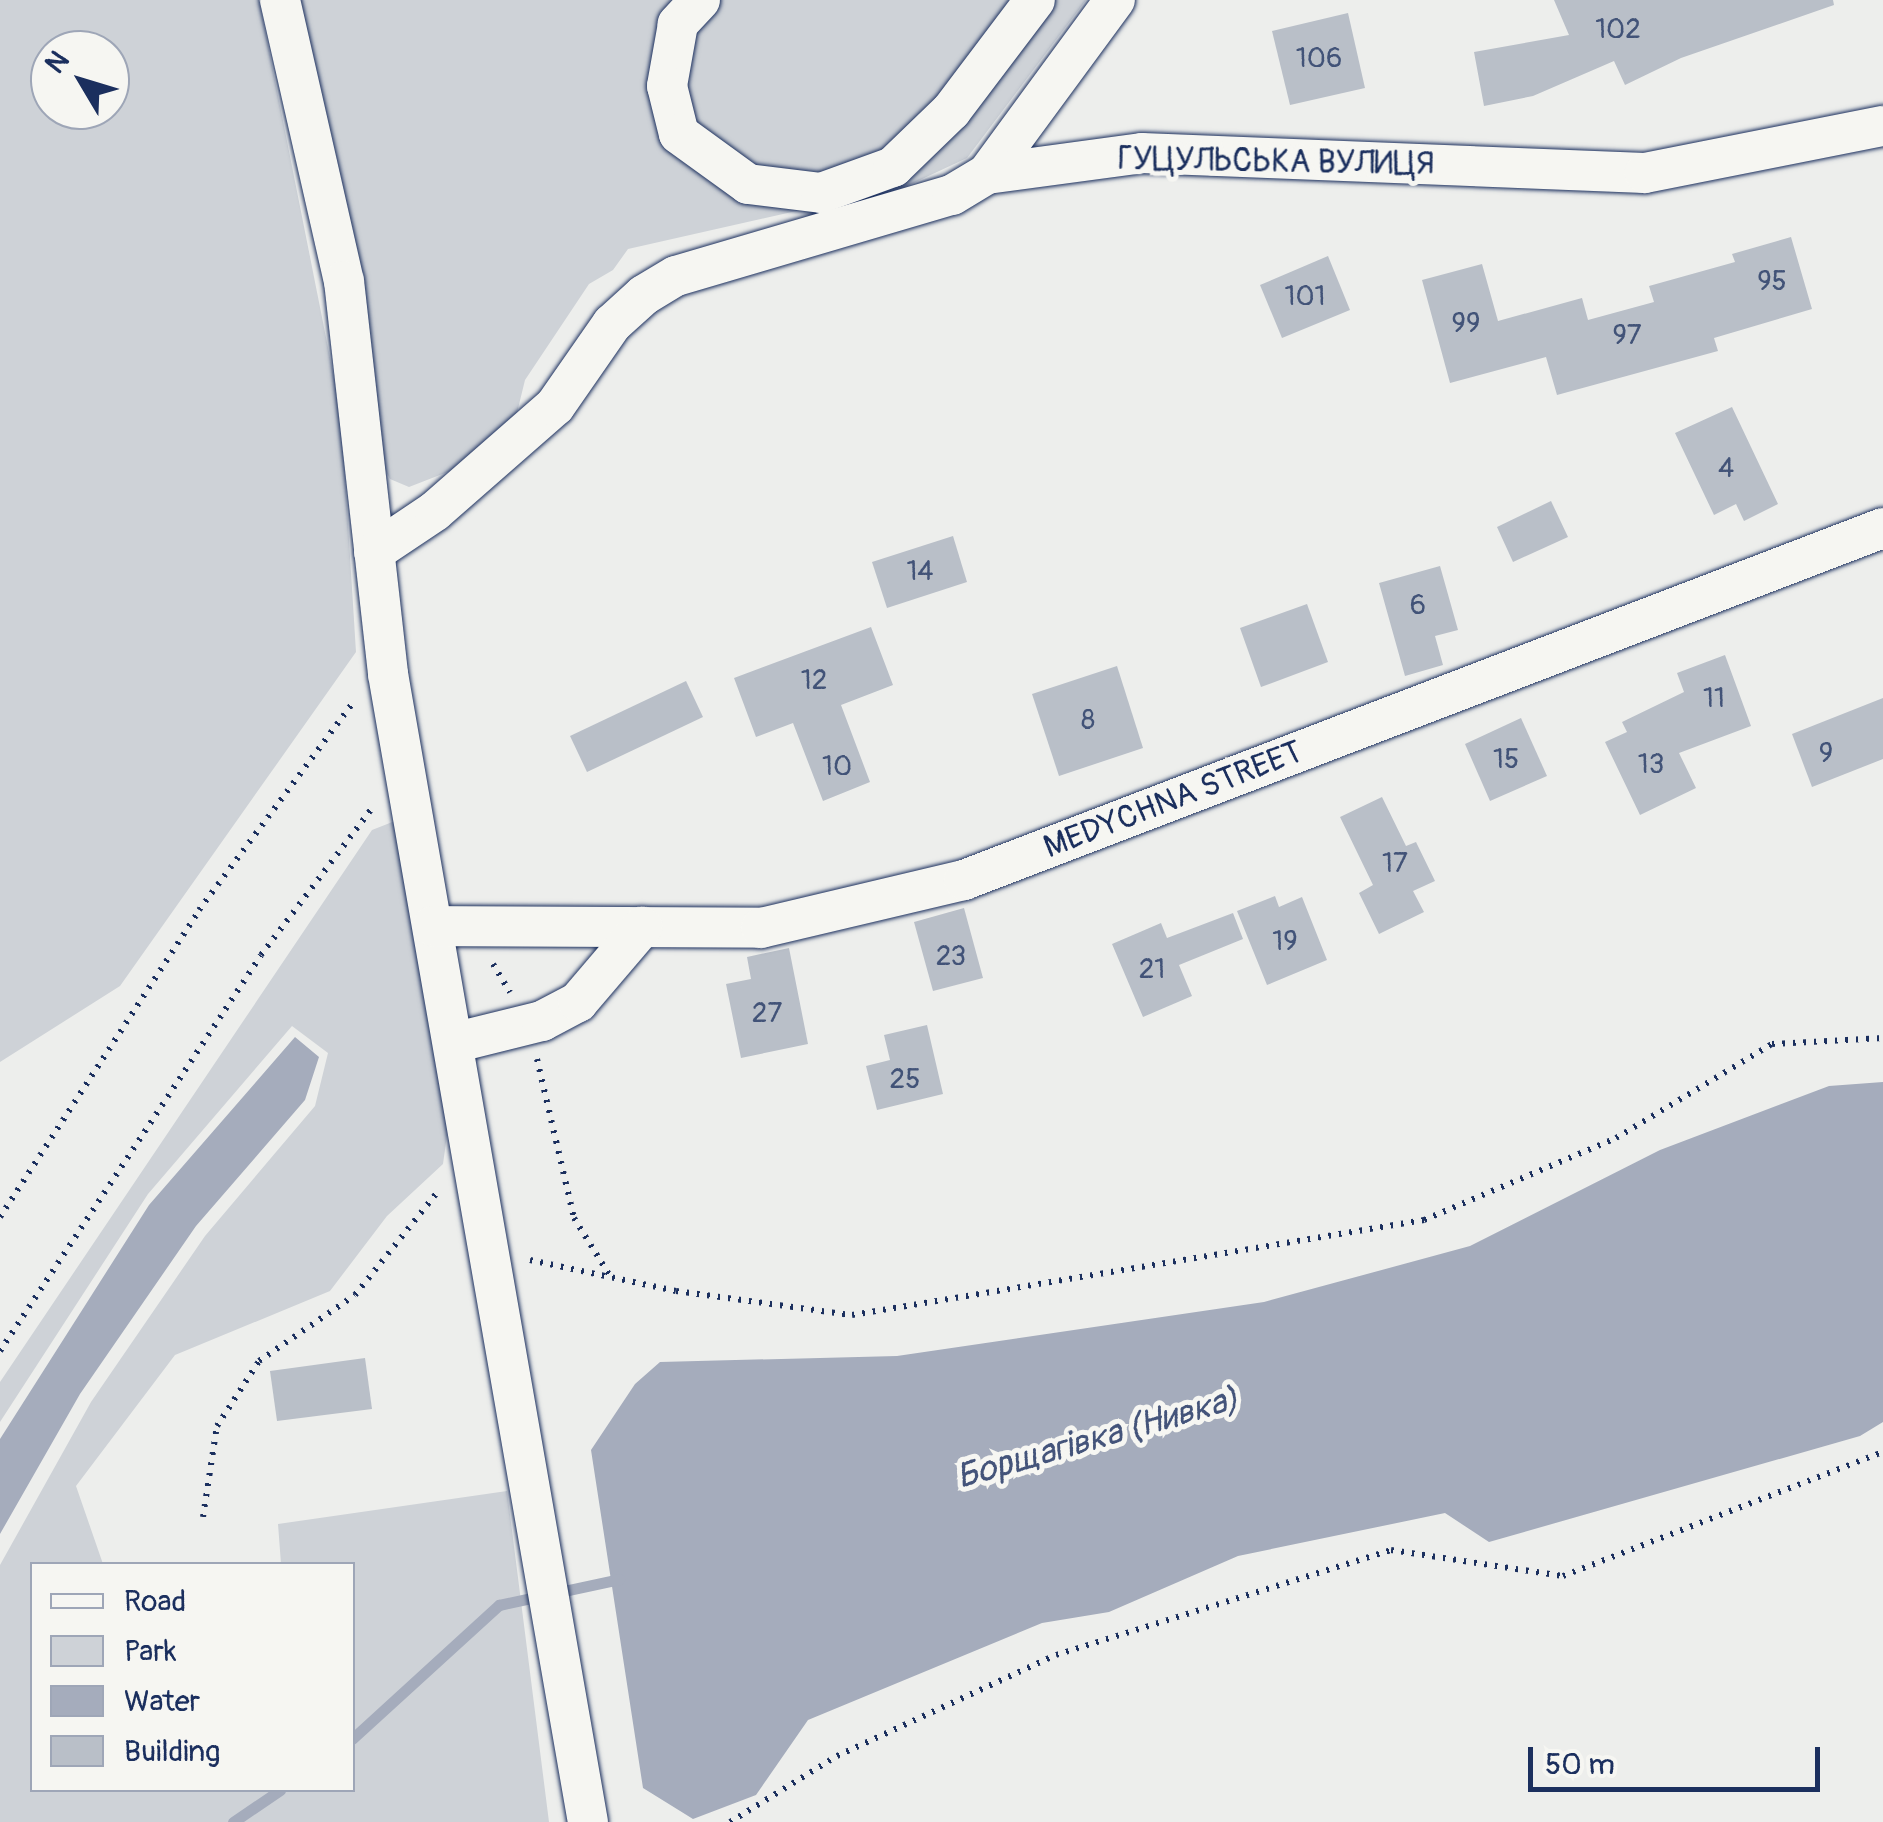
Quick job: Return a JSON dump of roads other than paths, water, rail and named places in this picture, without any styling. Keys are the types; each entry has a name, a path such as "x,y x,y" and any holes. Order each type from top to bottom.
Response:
{"street":[{"path":"280,0 344,281 388,674 408,786 452,926 452,1043 588,1822"},
{"path":"700,0 678,24 667,86 680,134 748,184 821,193 892,167 925,136 1035,0"},
{"path":"988,174 1115,0"},
{"name":"ГУЦУЛЬСЬКА ВУЛИЦЯ","path":"374,552 435,511 556,406 612,324 644,295 676,276 952,196 988,174 1142,153 1645,174 1883,126"},
{"path":"925,136 952,196"},
{"name":"MEDYCHNA STREET","path":"452,926 761,928 964,880 1883,528"},
{"path":"452,1043 529,1024 578,1002 642,927"}],"water":[{"path":"295,1037 319,1057 305,1100 196,1226 80,1394 0,1534 0,1439 149,1205"},
{"path":"1883,1082 1883,1422 1860,1436 1489,1542 1445,1513 1238,1556 1109,1612 1042,1623 808,1720 756,1795 693,1819 643,1788 591,1450 635,1384 660,1362 897,1356 1264,1302 1470,1246 1660,1150 1829,1086"}],"waterway":[{"name":"Борщагівка (Нивка)","path":"355,1736 499,1605 619,1579"},
{"name":"Борщагівка (Нивка)","path":"233,1822 277,1792"}]}
